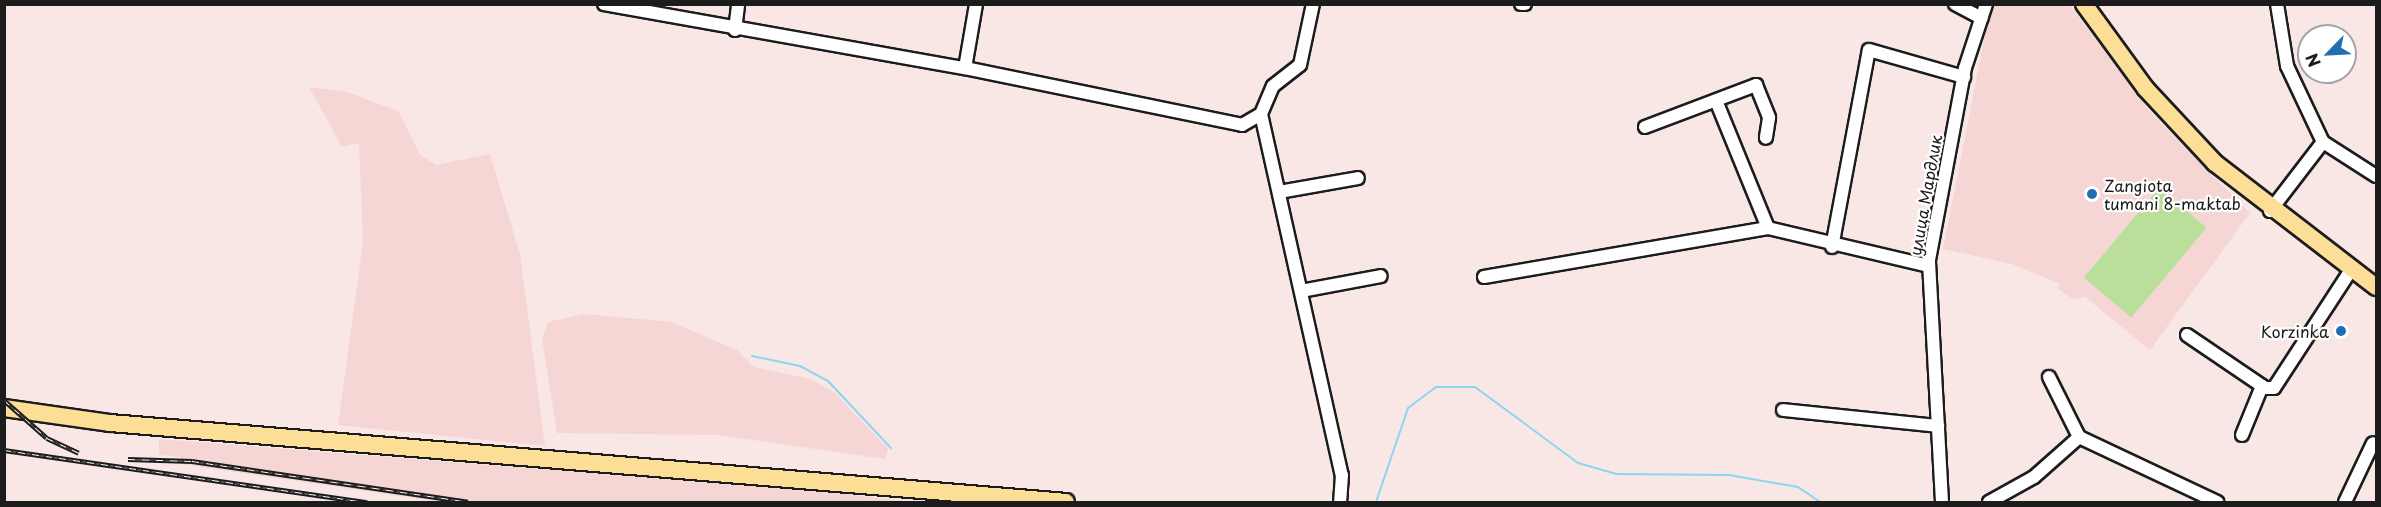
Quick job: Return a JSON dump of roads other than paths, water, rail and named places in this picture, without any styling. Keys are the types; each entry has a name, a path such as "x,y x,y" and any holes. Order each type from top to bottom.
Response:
{"main road":[{"path":"2084,4 2162,108 2270,211 2376,287"},
{"path":"4,408 110,423 1066,502"}],"street":[{"path":"604,4 735,30 964,68 1242,125 1262,114"},
{"path":"735,30 738,4"},
{"path":"964,68 976,4"},
{"path":"1312,4 1300,65 1273,86 1262,114 1342,475 1340,502"},
{"path":"1521,4 1526,4"},
{"path":"1955,4 1981,18"},
{"name":"улица Мардлик","path":"1942,502 1929,266 1964,77 1986,4"},
{"path":"2277,4 2287,66 2323,142 2376,176"},
{"path":"1832,247 1869,50 1964,77"},
{"path":"1645,127 1717,103 1756,86 1769,118 1766,138"},
{"path":"1717,103 1768,228"},
{"path":"2270,211 2323,142"},
{"path":"1279,192 1358,178"},
{"path":"1484,277 1768,228 1832,247 1929,266"},
{"path":"2187,335 2262,386 2274,388 2351,270"},
{"path":"1301,291 1381,276"},
{"path":"2049,377 2079,436 2213,501"},
{"path":"2242,435 2262,386"},
{"path":"1783,410 1938,426"},
{"path":"1989,502 2034,477 2079,436"},
{"path":"2345,502 2373,443"}],"waterway":[{"path":"752,356 800,366 828,381 891,448"},
{"path":"1376,502 1408,408 1436,387 1475,387 1578,463 1616,474 1729,475 1798,487 1820,502"}],"railway":[{"path":"4,400 47,438 79,453"},
{"path":"4,450 367,502"},
{"path":"128,459 192,461 468,502"}],"place":[{"name":"Zangiota tumani 8-maktab","path":"2092,194"},
{"name":"Korzinka","path":"2341,331"}]}
